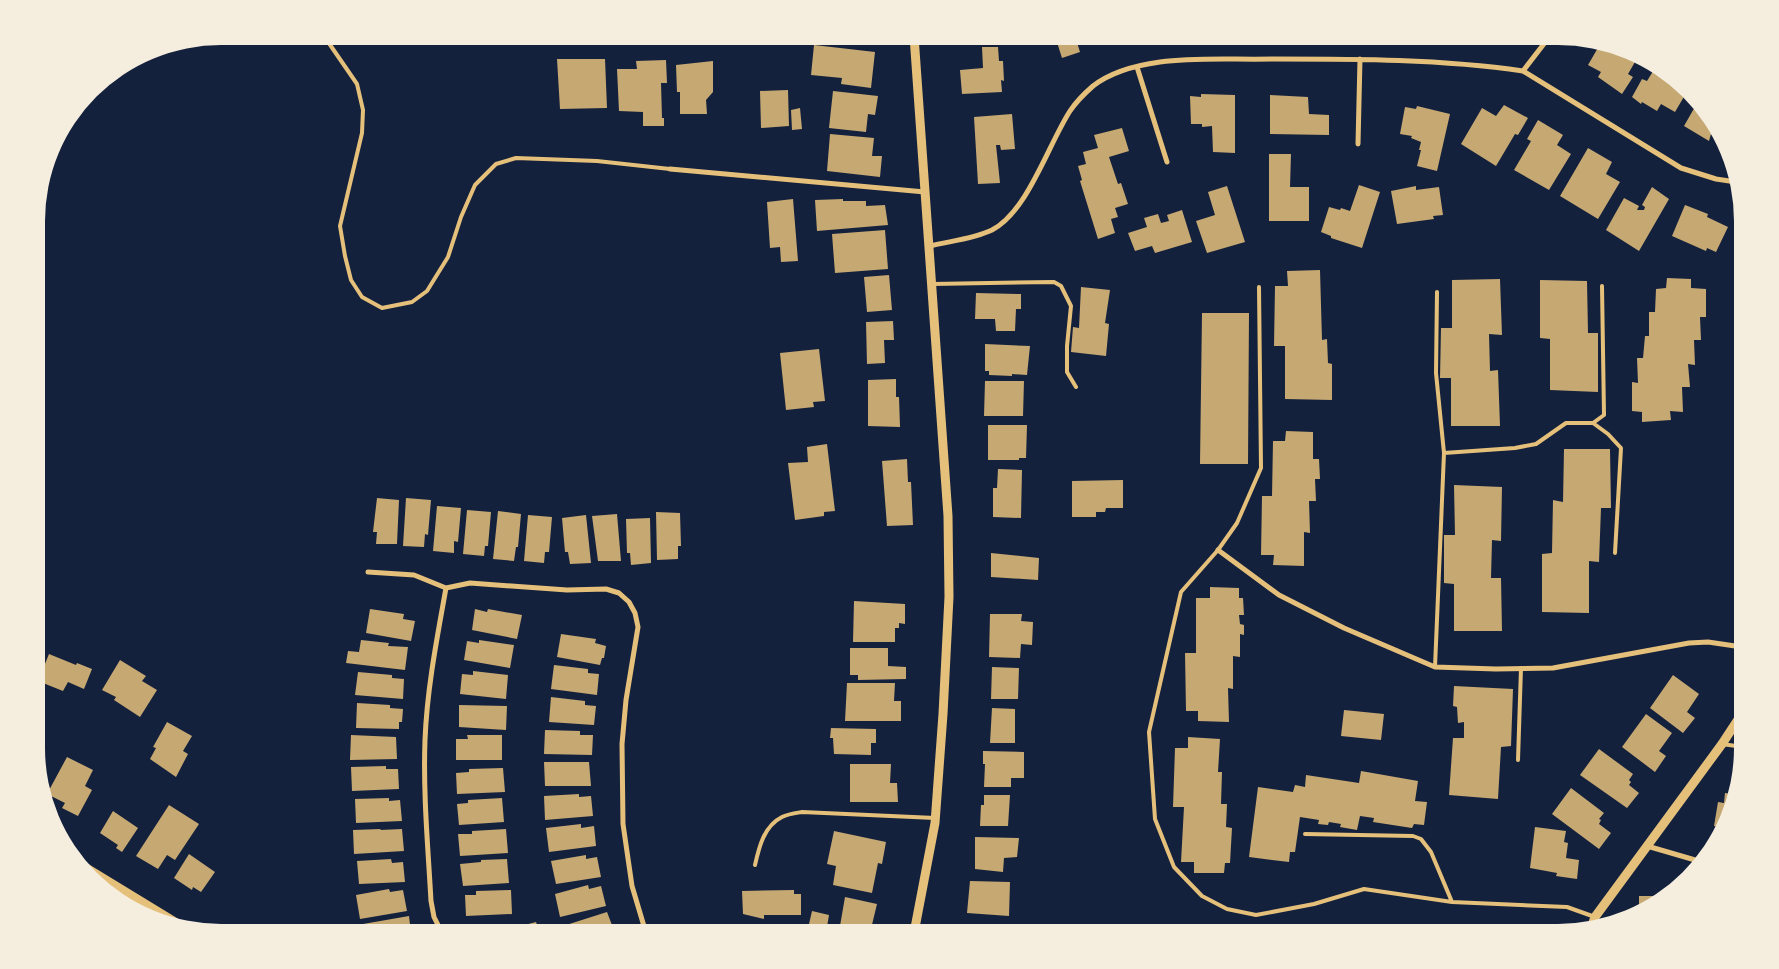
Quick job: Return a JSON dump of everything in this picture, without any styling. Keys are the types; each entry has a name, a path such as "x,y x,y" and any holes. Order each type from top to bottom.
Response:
{"street":[{"path":"915,45 948,516 949,596 935,818 927,871 916,924"},
{"path":"1523,71 1543,45"},
{"path":"930,246 981,234 994,229 1005,220 1022,200 1066,117 1079,100 1101,82 1137,67 1177,60 1360,59 1496,67 1523,71 1681,168 1716,179 1730,181"},
{"path":"1358,144 1360,59"},
{"path":"1137,67 1167,162"},
{"path":"670,169 925,192"},
{"path":"1218,550 1279,595 1344,628 1435,667 1553,668 1688,643 1708,642 1734,646"},
{"path":"368,572 414,576 446,588 470,583 567,590 606,588 619,593 629,602 635,613 638,627 626,700 622,744 623,824 632,886 643,924"},
{"path":"438,924 431,901 425,782 425,738 436,645 446,588"},
{"path":"1594,920 1734,726"},
{"path":"1647,846 1694,860"},
{"path":"101,877 163,914"}],"lane":[{"path":"330,45 357,84 364,110 362,133 340,226 344,256 351,280 362,297 382,308 412,302 427,291 448,257 460,217 475,185 496,164 516,158 524,158 597,161 670,169"},
{"path":"932,284 1054,282 1061,286 1071,306 1067,346 1067,372 1076,387"},
{"path":"1444,452 1515,448 1536,444 1566,423 1592,423 1604,415 1602,286"},
{"path":"1259,287 1261,468 1237,523 1218,550 1181,592 1149,732 1155,819 1174,868 1202,896 1227,909 1256,915 1314,904 1364,889 1452,902 1567,907 1595,917"},
{"path":"1435,667 1444,452 1436,373 1437,292"},
{"path":"1592,423 1608,434 1621,448 1615,553"},
{"path":"1518,760 1521,668"},
{"path":"1722,744 1734,746"},
{"path":"755,865 766,831 782,817 802,812 935,818"},
{"path":"1305,834 1413,836 1421,839 1431,852 1452,902"}],"building":[{"path":"814,45 875,52 871,88 841,84 842,78 811,75"},
{"path":"1058,45 1078,45 1080,52 1062,58"},
{"path":"982,47 998,47 999,61 1003,61 1004,81 1001,80 1002,92 962,94 960,70 983,68"},
{"path":"1597,49 1635,62 1628,74 1633,77 1622,94 1598,77 1601,72 1588,65"},
{"path":"557,59 605,59 607,108 560,109"},
{"path":"666,60 667,83 661,83 664,126 643,126 643,112 619,111 617,69 637,69 636,61"},
{"path":"713,61 713,92 706,100 707,114 680,114 680,92 677,92 676,65"},
{"path":"1652,73 1683,96 1675,112 1661,104 1657,111 1642,102 1641,104 1632,97 1642,79 1647,81"},
{"path":"788,90 789,126 761,128 760,91"},
{"path":"833,91 878,96 875,115 868,114 866,132 829,128"},
{"path":"1201,94 1235,95 1235,153 1213,152 1212,126 1202,127 1202,124 1191,124 1190,96 1201,97"},
{"path":"1270,95 1308,97 1309,114 1329,115 1329,135 1270,134"},
{"path":"1504,105 1528,118 1518,135 1515,134 1496,166 1461,144 1482,108 1496,116"},
{"path":"1417,106 1450,114 1437,171 1417,166 1421,142 1411,138 1412,136 1400,134 1405,107 1416,109"},
{"path":"800,108 802,129 792,130 791,110"},
{"path":"1694,109 1711,134 1709,141 1684,126"},
{"path":"1012,114 1015,149 1001,150 1000,145 996,145 1000,183 978,184 974,117"},
{"path":"1538,120 1563,135 1557,145 1571,154 1549,190 1514,170 1531,141 1527,139"},
{"path":"1122,128 1129,151 1109,157 1118,184 1121,183 1128,204 1115,208 1118,217 1111,219 1115,233 1098,239 1080,181 1082,180 1078,166 1086,164 1083,152 1098,148 1094,135"},
{"path":"830,134 874,138 872,156 882,156 880,177 827,171"},
{"path":"1588,148 1612,162 1606,174 1620,182 1598,219 1560,196"},
{"path":"1269,154 1291,154 1290,187 1309,187 1309,221 1269,221"},
{"path":"1359,185 1380,192 1362,248 1331,238 1331,236 1321,232 1329,207 1350,211"},
{"path":"1227,186 1245,242 1207,253 1196,221 1215,215 1208,192"},
{"path":"1416,186 1416,190 1439,187 1443,215 1433,216 1434,219 1397,224 1391,191"},
{"path":"1652,187 1669,199 1639,251 1606,230 1624,198 1639,206 1637,210 1644,210 1645,207 1642,205"},
{"path":"793,199 798,261 781,262 780,247 770,248 767,202"},
{"path":"843,199 843,201 866,201 866,206 885,205 888,225 817,231 815,200"},
{"path":"1685,205 1708,214 1707,217 1728,227 1716,252 1707,248 1706,251 1672,236"},
{"path":"1182,210 1192,242 1155,253 1152,246 1135,251 1128,233 1147,227 1144,218 1158,214 1161,223 1169,221 1167,215"},
{"path":"885,230 888,269 835,273 832,234"},
{"path":"1320,270 1322,340 1327,339 1328,363 1332,364 1332,400 1285,399 1285,346 1274,346 1275,286 1288,286 1287,271"},
{"path":"889,275 892,310 867,312 864,277"},
{"path":"1667,278 1691,279 1691,288 1706,289 1706,317 1700,317 1701,340 1694,340 1695,365 1688,364 1690,387 1682,387 1683,412 1670,411 1671,420 1642,422 1642,412 1632,411 1632,382 1638,383 1637,358 1643,358 1645,336 1649,336 1649,312 1655,312 1656,289 1666,288"},
{"path":"1500,279 1502,335 1489,334 1490,371 1498,370 1500,426 1451,426 1451,378 1440,378 1441,328 1452,328 1452,280"},
{"path":"1540,280 1587,281 1588,333 1598,333 1598,392 1550,390 1550,339 1540,338"},
{"path":"1081,287 1110,290 1105,323 1109,324 1106,356 1071,352 1073,327 1079,328"},
{"path":"976,293 1021,294 1021,309 1016,309 1015,331 996,331 995,319 975,319"},
{"path":"1202,313 1249,313 1248,464 1200,464"},
{"path":"893,321 894,340 884,340 885,363 867,364 866,322"},
{"path":"985,344 1030,346 1027,375 989,375 989,371 985,371"},
{"path":"819,349 825,401 813,402 814,407 786,410 780,353"},
{"path":"896,379 900,427 868,426 868,380"},
{"path":"985,381 1024,381 1023,416 984,416"},
{"path":"988,425 1027,425 1026,458 1019,458 1019,460 988,460"},
{"path":"1286,431 1313,432 1313,459 1319,459 1320,479 1315,479 1316,501 1309,501 1310,533 1304,532 1304,566 1273,565 1274,555 1261,555 1262,496 1272,496 1273,441 1285,441"},
{"path":"827,444 835,511 824,512 824,516 795,520 788,463 808,462 807,447"},
{"path":"1564,449 1610,449 1611,508 1601,508 1599,562 1589,561 1589,613 1542,612 1542,554 1552,553 1553,500 1563,502"},
{"path":"907,459 908,482 911,482 913,525 887,526 882,461"},
{"path":"998,469 1022,470 1021,518 993,517 993,488 997,488"},
{"path":"1123,480 1123,508 1106,508 1105,512 1096,512 1096,517 1072,517 1072,481"},
{"path":"1454,485 1502,487 1501,541 1492,540 1491,578 1501,578 1502,631 1454,631 1454,584 1444,583 1444,535 1455,535"},
{"path":"377,498 399,500 397,544 376,544 377,532 373,532"},
{"path":"406,498 431,500 428,535 425,534 424,547 403,546"},
{"path":"437,506 461,508 458,542 454,541 454,553 433,551"},
{"path":"467,510 491,512 488,546 485,546 484,556 463,554"},
{"path":"498,511 521,514 518,547 516,547 514,561 493,559"},
{"path":"656,512 680,513 681,546 678,546 678,559 657,560"},
{"path":"617,514 621,561 598,561 592,516"},
{"path":"528,515 552,517 549,552 545,552 544,563 524,561"},
{"path":"586,515 591,563 570,564 568,552 565,552 562,518"},
{"path":"650,518 651,563 631,565 630,553 627,553 626,519"},
{"path":"991,553 1039,558 1038,580 991,577"},
{"path":"1210,587 1239,588 1239,598 1243,598 1244,615 1239,615 1240,624 1244,625 1244,635 1240,634 1240,657 1233,656 1233,689 1228,688 1229,722 1198,721 1198,711 1186,711 1185,653 1196,653 1196,598 1210,598"},
{"path":"854,601 905,604 905,624 899,623 899,628 895,628 895,642 853,642"},
{"path":"370,609 404,614 403,619 415,621 411,641 366,633"},
{"path":"475,609 487,612 488,609 522,615 517,639 472,630"},
{"path":"990,614 1022,614 1021,621 1033,622 1032,645 1021,644 1020,658 989,657"},
{"path":"561,634 596,639 595,643 606,646 604,658 602,658 600,665 557,657"},
{"path":"361,640 389,643 388,646 408,647 405,670 346,663 348,651 359,652"},
{"path":"479,640 514,645 510,668 464,660 467,641 479,643"},
{"path":"850,648 888,648 888,666 906,667 906,679 858,680 858,675 850,675"},
{"path":"49,654 92,669 84,689 68,682 63,691 45,684 45,664"},
{"path":"120,660 146,676 142,681 157,690 140,717 114,700 116,697 102,690"},
{"path":"554,665 588,669 588,673 599,674 597,695 551,689"},
{"path":"992,667 1019,668 1018,699 991,699"},
{"path":"473,671 508,675 506,699 460,694 462,674 473,675"},
{"path":"358,672 392,675 392,678 404,679 403,699 355,695"},
{"path":"1673,675 1699,694 1687,712 1695,718 1683,733 1650,708"},
{"path":"847,683 895,683 894,701 901,701 901,721 845,721"},
{"path":"1454,686 1513,689 1511,746 1501,747 1498,799 1449,795 1453,738 1464,738 1464,722 1458,723 1457,707 1453,706"},
{"path":"551,697 585,701 585,705 596,706 594,725 549,722"},
{"path":"357,703 390,705 390,708 403,709 402,722 399,722 399,729 356,728"},
{"path":"459,705 507,706 506,730 459,727"},
{"path":"992,708 1015,709 1015,743 990,743"},
{"path":"1344,710 1384,714 1381,740 1341,736"},
{"path":"1646,714 1672,733 1659,751 1666,756 1655,772 1622,747"},
{"path":"167,722 192,736 183,751 188,754 176,777 150,759 156,748 153,747"},
{"path":"831,728 876,729 876,743 871,743 871,755 834,754 833,738 830,738"},
{"path":"545,730 580,731 580,735 593,735 592,755 544,754"},
{"path":"351,735 396,737 397,759 350,760"},
{"path":"467,735 502,735 502,760 456,760 456,739 468,739"},
{"path":"1188,737 1220,739 1218,772 1222,772 1221,804 1227,804 1226,827 1232,828 1230,863 1225,863 1224,873 1194,873 1194,862 1181,862 1184,807 1173,807 1175,748 1188,748"},
{"path":"1599,749 1633,774 1629,780 1631,782 1629,785 1639,793 1627,808 1580,775"},
{"path":"983,751 1024,752 1024,778 1011,778 1011,787 984,787 985,764 983,764"},
{"path":"67,757 93,770 85,786 92,790 78,816 62,808 65,803 52,796 50,789"},
{"path":"544,762 589,762 591,786 545,786"},
{"path":"850,764 891,764 890,783 897,783 898,802 850,802"},
{"path":"386,766 386,769 398,769 399,789 352,791 351,767"},
{"path":"503,768 505,792 457,794 456,773 469,772 469,769"},
{"path":"1361,771 1418,781 1415,801 1427,802 1424,825 1414,824 1412,828 1373,822 1374,818 1360,816 1357,830 1340,827 1341,824 1329,822 1328,825 1318,824 1319,820 1300,817 1295,852 1290,852 1289,862 1249,857 1258,787 1293,792 1295,785 1305,787 1306,775 1359,783"},
{"path":"1571,788 1604,813 1599,819 1601,820 1599,824 1611,833 1599,849 1552,814"},
{"path":"1725,793 1728,793 1721,815 1716,826 1714,826 1718,802 1724,803"},
{"path":"579,794 579,797 591,796 593,816 545,820 544,796"},
{"path":"984,795 1010,795 1008,826 980,826 981,805 984,805"},
{"path":"389,798 389,801 400,800 402,821 356,823 355,799"},
{"path":"502,798 504,822 459,825 457,804 468,803 468,800"},
{"path":"169,805 199,824 175,860 167,855 158,869 136,856"},
{"path":"113,811 138,828 122,852 116,848 118,845 100,833"},
{"path":"581,824 581,828 594,826 596,846 549,852 546,828"},
{"path":"1535,827 1566,831 1564,842 1568,843 1566,858 1579,860 1577,879 1556,876 1557,873 1530,868"},
{"path":"402,829 404,851 354,854 353,830"},
{"path":"506,829 508,853 460,856 458,834 472,834 472,831"},
{"path":"834,831 886,842 882,864 878,863 872,893 833,885 836,866 827,864"},
{"path":"975,837 1019,838 1017,857 1004,858 1003,872 975,869"},
{"path":"189,854 215,872 201,892 193,887 192,890 174,878"},
{"path":"586,855 586,859 597,857 601,877 556,884 551,861"},
{"path":"391,859 392,863 403,862 405,882 359,884 357,861"},
{"path":"507,859 509,883 463,886 460,864 481,862 481,860"},
{"path":"970,881 1010,882 1009,916 967,913"},
{"path":"588,885 589,889 601,886 606,906 560,917 555,894"},
{"path":"389,889 390,892 403,890 407,911 360,919 356,895"},
{"path":"511,890 512,914 466,916 465,895 476,895 476,891"},
{"path":"794,890 794,894 801,894 801,915 764,915 764,919 743,914 742,891"},
{"path":"1639,896 1653,896 1646,900 1639,904"},
{"path":"845,897 877,904 872,924 840,924"},
{"path":"812,911 829,915 828,924 809,924"},
{"path":"607,912 612,924 569,924"},
{"path":"409,916 410,924 363,924"}]}
